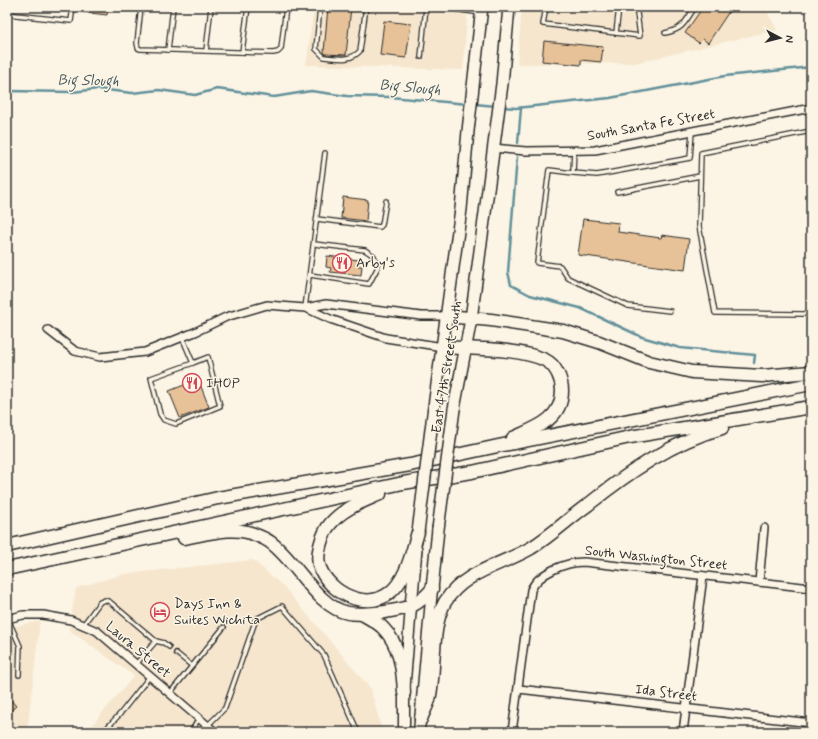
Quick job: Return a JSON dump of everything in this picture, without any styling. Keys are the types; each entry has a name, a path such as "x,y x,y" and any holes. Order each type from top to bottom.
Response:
{"highway":[{"path":"447,316 491,320 563,330 599,342 649,362 692,372 762,376 811,372"},
{"path":"443,347 530,355 547,361 557,372 562,382 562,397 556,412 546,423 498,446"},
{"path":"7,546 218,498 410,465 498,446 811,384"},
{"path":"7,569 403,483 472,472 630,437 779,411 811,407"},
{"path":"421,719 429,700 438,617 446,602 456,589 486,568 530,548 555,531 588,504 641,465 701,434 779,411"},
{"path":"403,483 349,507 331,523 321,538 319,551 320,568 337,590 354,599 365,601 378,599 389,594 408,568 418,532"},
{"path":"108,546 178,539 235,530 255,534 270,542 281,552 321,597 335,607 346,612 362,614 411,607 426,596 432,589"},
{"path":"362,614 383,628 395,646 403,672 404,693"}],"main road":[{"name":"East 47th Street South","path":"419,732 438,530 454,409 471,319 502,84 509,7"},
{"name":"East 47th Street South","path":"404,732 404,693 418,532 461,210 468,129 482,10"}],"street":[{"name":"South Santa Fe Street","path":"493,148 526,151 595,150 811,108"},
{"path":"48,330 75,352 100,357 145,352 226,317 267,305 305,308 326,304 421,316 447,316"},
{"path":"305,308 330,319 386,338 443,347"},
{"path":"759,582 764,528"},
{"name":"South Washington Street","path":"512,732 519,689 531,590 539,578 558,568 577,562 811,588"},
{"path":"683,732 704,576"},
{"name":"Laura Street","path":"7,619 23,615 44,615 71,620 97,631 215,732"},
{"name":"Ida Street","path":"519,689 811,723"}],"lane":[{"path":"7,14 71,21 73,7"},
{"path":"141,7 137,44 138,48 140,49 273,53 278,52 281,49 286,7"},
{"path":"168,50 173,7"},
{"path":"206,51 211,7"},
{"path":"242,52 248,7"},
{"path":"320,7 316,49 324,57 347,59 356,56 360,51 366,7"},
{"path":"421,57 426,7"},
{"path":"440,7 482,10"},
{"path":"546,7 544,24 640,36 637,13 633,7"},
{"path":"601,7 618,7 616,33"},
{"path":"665,33 676,30 681,26 695,7"},
{"path":"670,311 628,306 568,278 560,266 537,263 549,170 597,175 690,158 692,131"},
{"path":"811,131 701,153 699,226 715,313 804,314 811,312"},
{"path":"573,173 574,150"},
{"path":"305,308 326,153"},
{"path":"617,192 700,176"},
{"path":"317,219 380,227 382,225 386,202"},
{"path":"310,275 369,284 378,267 374,256 366,250 314,244"},
{"path":"182,337 192,363"},
{"path":"208,357 220,406 176,424 164,420 160,414 151,378 192,363 208,357"},
{"path":"82,625 100,602 105,600 110,602 156,641 169,646"},
{"path":"208,725 225,708 256,619 282,606 324,655 358,732"},
{"path":"7,619 20,646 19,675"},
{"path":"170,693 224,627"},
{"path":"136,664 156,641"},
{"path":"176,653 192,666"},
{"path":"103,732 120,714 150,676"},
{"path":"191,732 199,718"}],"shaded area":[{"path":"314,7 468,7 463,70 306,65"},
{"path":"522,7 765,7 777,30 635,63 517,64"},
{"path":"253,560 283,586 371,689 382,732 86,732 134,676 69,630 76,588 124,574"},
{"path":"40,621 27,732 7,732 7,628"}],"building":[{"path":"81,7 108,7 107,15 81,12"},
{"path":"328,7 351,7 346,55 325,54 324,52"},
{"path":"703,7 732,7 708,43 703,39 699,43 685,33"},
{"path":"384,21 411,24 406,58 380,55"},
{"path":"544,41 603,47 601,62 581,60 581,65 542,61"},
{"path":"343,197 368,200 366,221 341,218"},
{"path":"583,219 619,223 618,232 661,238 662,235 689,239 685,270 578,255"},
{"name":"Arby's","path":"327,256 359,260 358,266 362,266 361,275 330,272 331,268 326,267"},
{"path":"194,381 196,385 200,384 209,407 180,418 169,391"},
{"path":"7,696 16,706 7,714"}],"waterway":[{"name":"Big Slough","path":"503,107 516,108 610,98 725,76 811,67"},
{"name":"Big Slough","path":"7,91 72,92 98,89 132,93 159,90 195,95 217,89 274,97 311,91 347,96 390,97 468,104"},
{"name":"Big Slough","path":"475,104 496,106"},
{"path":"518,143 521,108"},
{"path":"517,157 508,272 511,285 530,295 580,308 642,337 680,348 755,355 754,363"}],"place":[{"name":"Arby's","path":"342,263"},
{"name":"IHOP","path":"192,383"},
{"name":"Days Inn & Suites Wichita","path":"160,612"}]}
